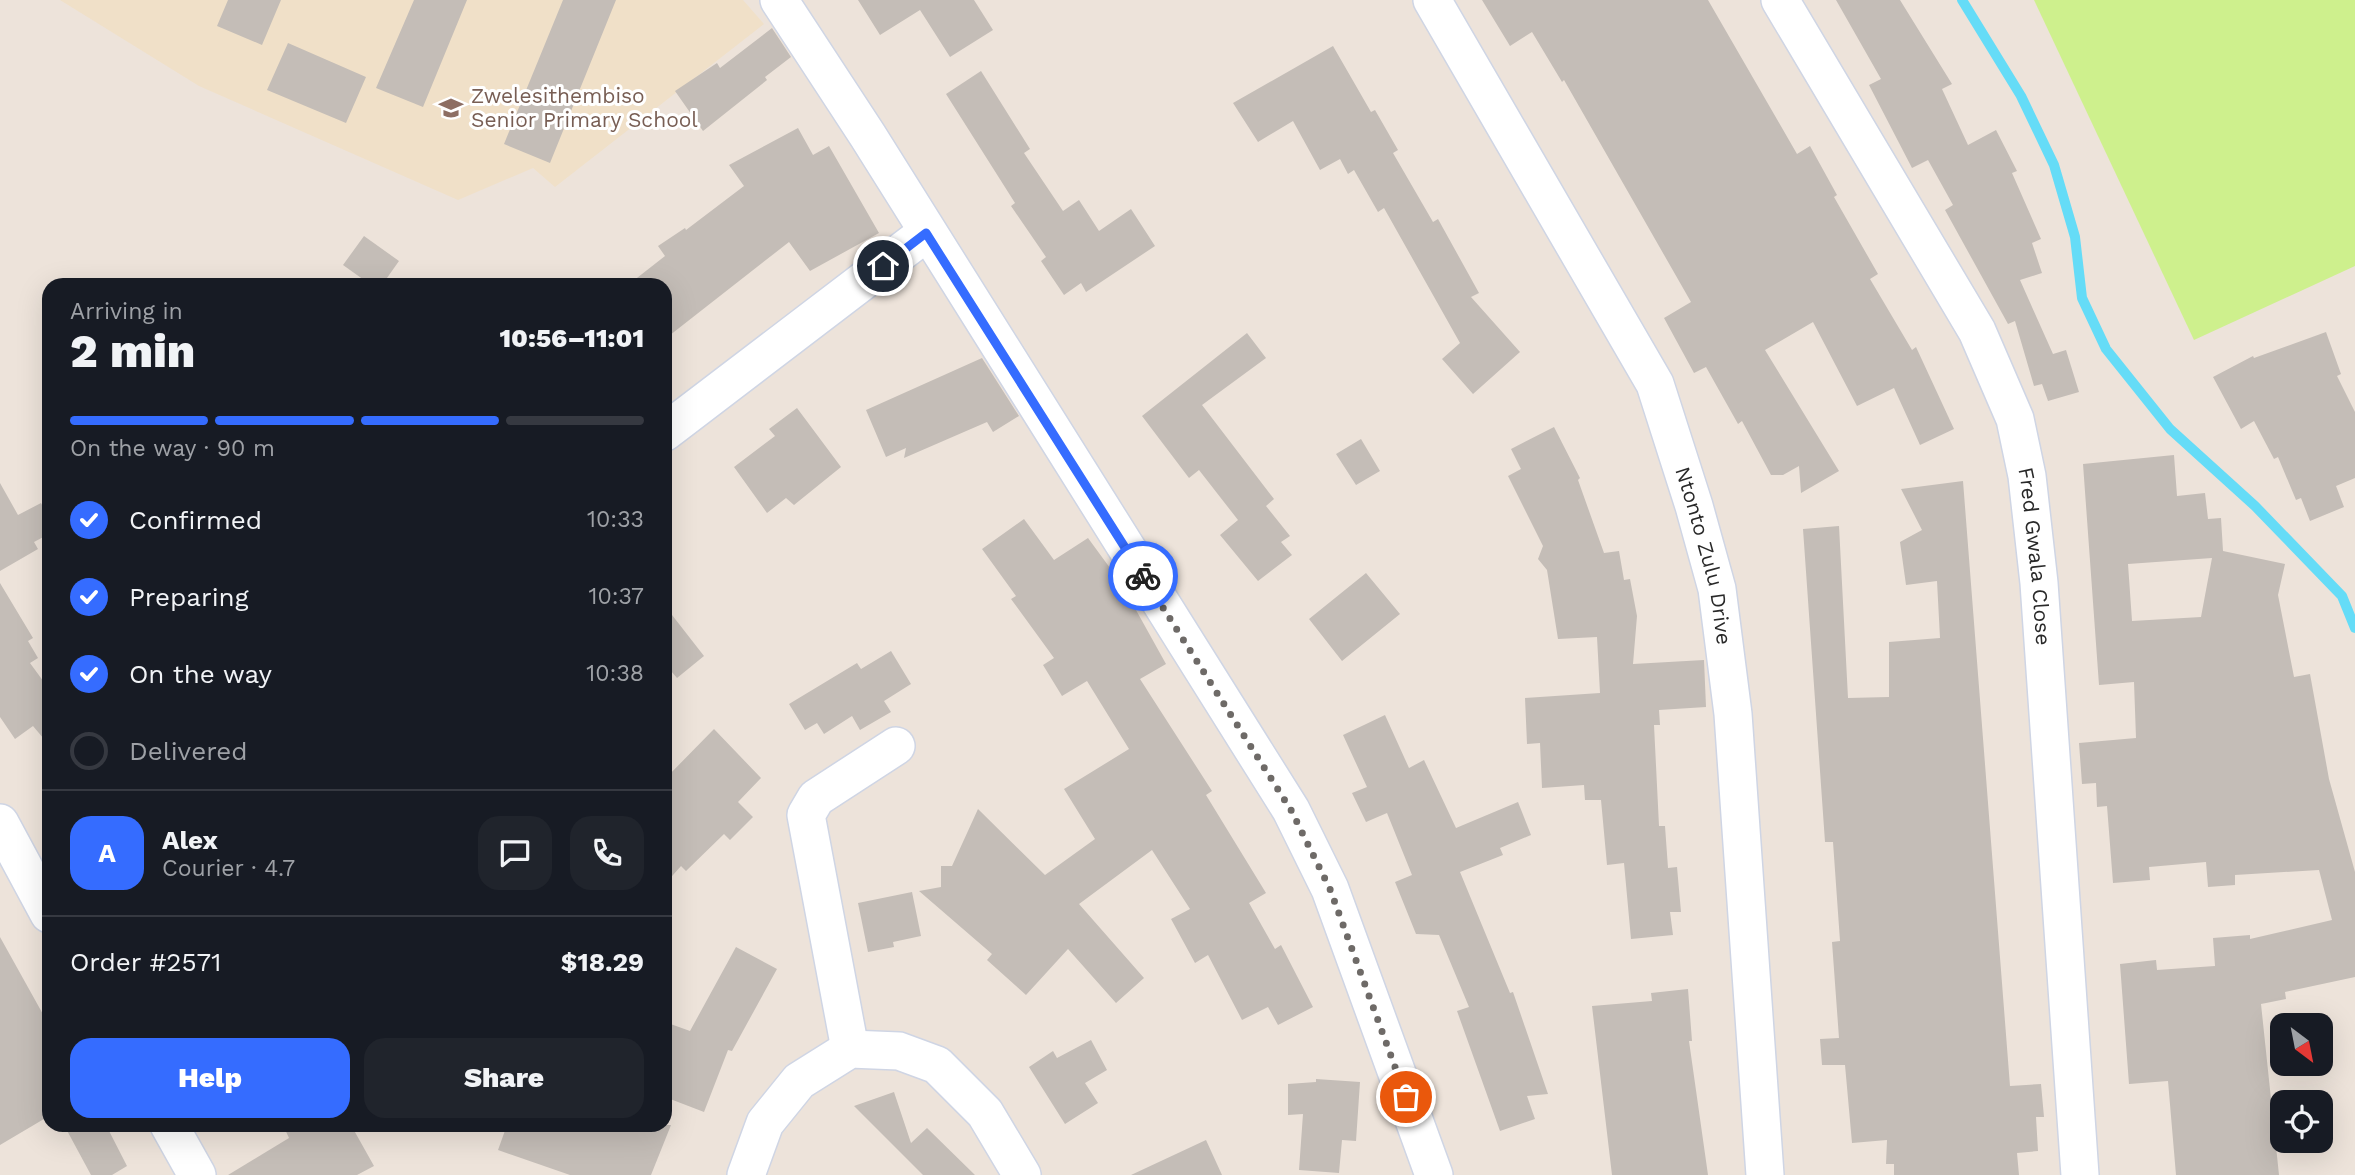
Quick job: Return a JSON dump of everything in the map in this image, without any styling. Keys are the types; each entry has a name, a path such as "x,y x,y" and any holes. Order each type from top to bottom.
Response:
{"street":[{"path":"779,0 846,101 926,233 1291,810 1330,889 1434,1175"},
{"name":"Ntonto Zulu Drive","path":"1432,0 1655,384 1694,506 1717,589 1733,714 1765,1175"},
{"name":"Fred Gwala Close","path":"1780,0 1976,331 2015,419 2027,476 2039,583 2080,1175"},
{"path":"672,427 926,233"},
{"path":"850,1049 806,815 816,798 896,746"},
{"path":"0,823 42,901"},
{"path":"746,1175 765,1123 799,1081 850,1049 899,1051 937,1065 985,1113 1022,1175"},
{"path":"173,1132 197,1175"}],"shaded area":[{"name":"Zwelesithembiso Senior Primary School","path":"60,0 743,0 764,24 555,187 533,168 458,200 199,86"}],"green space":[{"path":"2034,0 2355,0 2355,266 2194,340"}],"building":[{"path":"228,0 281,0 262,45 217,26"},
{"path":"414,0 467,0 423,107 376,88"},
{"path":"563,0 616,0 550,163 504,144"},
{"path":"858,0 974,0 993,30 950,57 920,10 880,35"},
{"path":"1482,0 1708,0 1797,154 1810,146 1837,195 1834,197 1878,274 1870,279 1912,350 1916,347 1954,429 1920,445 1894,388 1857,406 1813,322 1765,350 1839,471 1801,493 1799,466 1783,475 1771,475 1742,421 1738,424 1706,367 1694,373 1664,318 1691,302 1564,80 1562,82 1532,32 1510,46"},
{"path":"1836,0 1900,0 1952,84 1942,89 1968,145 1996,130 2017,171 2012,173 2041,239 2032,243 2042,273 2020,280 2053,354 2066,350 2079,392 2048,401 2042,384 2034,386 2015,321 2008,324 1945,210 1953,205 1928,160 1912,168 1869,85 1881,79"},
{"path":"772,28 791,57 765,77 767,80 703,131 675,91 717,63 720,68"},
{"path":"288,43 366,77 346,123 267,90"},
{"path":"1333,46 1371,112 1375,110 1398,150 1393,153 1433,222 1438,219 1479,293 1471,297 1520,352 1473,394 1442,359 1460,343 1384,208 1378,212 1354,170 1348,174 1340,159 1320,170 1293,121 1258,142 1233,103"},
{"path":"981,71 1030,149 1024,153 1063,211 1079,200 1099,231 1131,209 1155,246 1086,292 1081,283 1064,295 1041,261 1046,257 1011,206 1015,203 946,94"},
{"path":"798,128 813,155 829,146 879,233 810,271 789,242 672,334 672,278 637,278 665,256 658,246 685,228 686,230 744,186 729,165"},
{"path":"364,236 399,261 387,278 361,278 343,265"},
{"path":"2326,332 2341,374 2337,376 2355,412 2355,478 2336,486 2344,507 2310,521 2301,498 2296,500 2278,457 2274,459 2254,421 2241,429 2213,377 2253,356 2254,358"},
{"path":"1247,333 1266,358 1202,405 1274,499 1266,506 1290,536 1281,542 1292,555 1258,581 1220,535 1238,520 1199,470 1189,478 1142,416"},
{"path":"982,358 1019,416 993,432 987,422 904,458 906,448 886,457 866,410"},
{"path":"797,408 841,467 794,505 786,498 767,513 734,467 775,436 769,429"},
{"path":"1554,427 1580,478 1578,480 1604,553 1619,551 1624,580 1630,579 1637,616 1633,664 1704,660 1706,707 1659,710 1660,725 1654,725 1659,826 1665,826 1668,868 1677,867 1681,912 1670,912 1673,935 1631,939 1624,863 1607,865 1601,800 1585,800 1584,785 1542,788 1540,743 1527,744 1525,698 1600,693 1597,637 1558,639 1547,570 1538,559 1543,546 1508,476 1521,469 1511,449"},
{"path":"1361,439 1380,471 1356,485 1336,454"},
{"path":"2174,455 2177,496 2205,493 2208,519 2221,518 2223,551 2285,564 2278,595 2294,677 2310,674 2329,779 2355,872 2355,977 2285,992 2286,999 2261,1004 2270,1090 2270,1153 2277,1153 2279,1175 2176,1175 2168,1081 2129,1084 2120,964 2156,960 2157,970 2215,966 2213,938 2250,935 2250,939 2332,920 2319,870 2235,875 2235,885 2208,887 2206,862 2149,867 2150,880 2113,883 2107,806 2097,807 2096,783 2082,784 2079,743 2136,738 2134,682 2099,685 2083,464","holes":["2212,558 2201,617 2132,621 2128,564"]},
{"path":"1963,481 2010,1086 2041,1084 2044,1117 2036,1117 2038,1151 2017,1153 2019,1175 1894,1175 1894,1164 1886,1164 1887,1140 1852,1143 1845,1065 1822,1065 1820,1039 1839,1038 1832,942 1840,941 1833,842 1825,842 1803,529 1839,526 1848,698 1889,697 1889,642 1940,638 1937,581 1906,585 1900,542 1922,530 1901,489"},
{"path":"0,483 18,515 41,503 42,538 34,542 38,549 0,571"},
{"path":"1024,519 1054,560 1088,538 1121,583 1166,664 1140,679 1212,791 1206,795 1266,893 1249,903 1275,949 1281,945 1313,1007 1278,1025 1268,1007 1242,1020 1208,955 1195,963 1171,919 1190,909 1152,850 1079,904 1144,978 1116,1003 1068,949 1026,995 987,960 992,954 919,891 941,887 941,866 952,866 978,809 1045,875 1095,839 1064,789 1129,749 1087,681 1062,696 1043,665 1054,658 1011,599 1016,596 982,549"},
{"path":"1366,573 1400,614 1342,661 1309,619"},
{"path":"0,583 33,638 28,641 38,658 30,663 42,679 42,737 33,726 15,739 0,717"},
{"path":"672,615 704,656 677,678 672,672"},
{"path":"891,651 911,684 884,701 891,712 860,730 852,716 824,734 817,723 805,730 789,704 857,663 861,669"},
{"path":"1385,715 1409,768 1424,760 1456,828 1518,802 1531,835 1500,848 1503,855 1460,872 1510,993 1513,992 1548,1094 1527,1096 1535,1119 1500,1131 1457,1011 1469,1007 1439,935 1416,934 1395,882 1412,875 1387,813 1366,822 1352,793 1367,787 1343,735"},
{"path":"714,729 761,778 738,802 753,817 730,840 724,834 686,871 681,866 672,876 672,772"},
{"path":"912,892 921,936 893,942 894,947 868,952 858,903"},
{"path":"0,937 42,1012 42,1120 0,1145"},
{"path":"736,947 777,969 732,1051 728,1050 704,1112 672,1100 672,1025 690,1031"},
{"path":"1688,989 1692,1041 1689,1041 1708,1175 1612,1175 1592,1006 1652,1001 1651,993"},
{"path":"1091,1040 1107,1070 1085,1083 1098,1103 1065,1124 1029,1067 1053,1051 1057,1058"},
{"path":"1316,1079 1360,1082 1356,1141 1342,1140 1339,1173 1299,1170 1303,1114 1288,1115 1288,1084 1316,1082"},
{"path":"894,1092 911,1143 927,1128 975,1175 923,1175 854,1106"},
{"path":"68,1132 110,1132 127,1166 112,1175 91,1175"},
{"path":"286,1132 355,1132 374,1166 357,1175 228,1175 289,1138"},
{"path":"504,1132 668,1132 651,1175 570,1175 498,1150"},
{"path":"1206,1140 1222,1175 1131,1175"}],"waterway":[{"path":"1962,0 2021,96 2054,165 2075,237 2082,298 2106,349 2170,429 2255,506 2342,596 2355,628"}],"way so far":[{"path":"1143,576 1291,810 1330,889 1406,1097"}],"place":[{"name":"Zwelesithembiso Senior Primary School","path":"451,108"}],"route":[{"path":"883,266 926,233 1143,576"}]}
